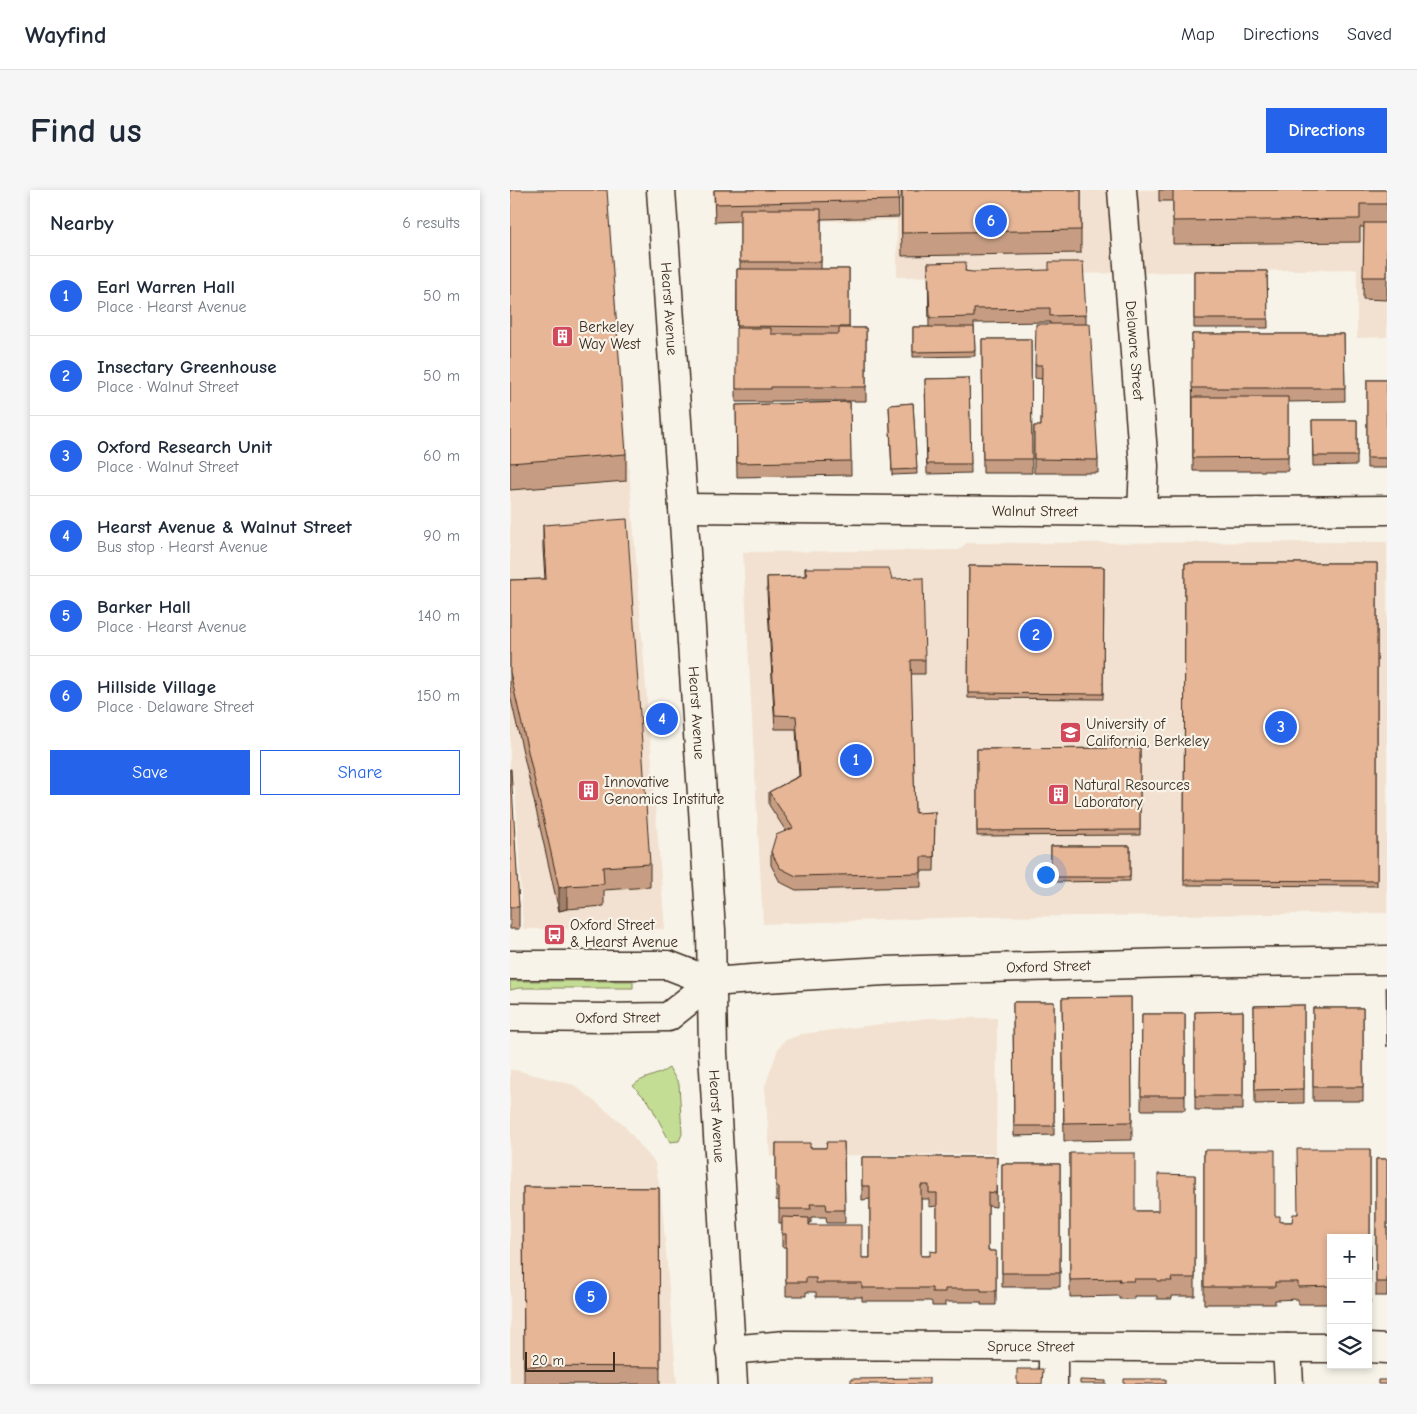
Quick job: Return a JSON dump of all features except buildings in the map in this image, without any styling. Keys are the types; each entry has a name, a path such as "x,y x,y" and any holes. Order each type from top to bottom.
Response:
{"street":[{"name":"Hearst Avenue","path":"661,190 684,508 711,930 713,1053 733,1384"},
{"name":"Delaware Street","path":"1122,190 1144,466 1142,512"},
{"name":"Walnut Street","path":"684,508 1142,512 1387,510"},
{"name":"Oxford Street","path":"510,965 668,965 712,982 903,971 1171,963 1387,960"},
{"name":"Oxford Street","path":"510,1017 668,1017 712,982"},
{"name":"Spruce Street","path":"730,1350 777,1345 1327,1348"},
{"path":"1053,1347 1053,1384"},
{"path":"1287,1348 1289,1384"},
{"path":"1372,1348 1387,1349"}],"shaded area":[{"path":"510,190 607,190 665,929 523,929 515,787 510,787"},
{"path":"712,190 1387,190 1387,337 1357,338 1357,269 897,277 897,220 714,223"},
{"name":"University of California, Berkeley","path":"1387,542 1387,913 971,917 763,924 743,552 959,550 966,543"},
{"path":"928,1018 997,1018 996,1154 770,1156 765,1086 778,1049 784,1041 802,1034"},
{"path":"510,1070 574,1085 622,1123 655,1163 661,1193 677,1384 510,1384"}],"green space":[{"path":"510,981 633,981 633,988 519,988 510,990"},
{"path":"669,1068 679,1084 682,1134 679,1141 670,1142 649,1102 633,1086"}],"place":[{"name":"Hillside Village","path":"991,221"},
{"name":"Berkeley Way West","path":"563,336"},
{"name":"Insectary Greenhouse","path":"1036,635"},
{"name":"Hearst Avenue & Walnut Street","path":"662,719"},
{"name":"Oxford Research Unit","path":"1281,727"},
{"name":"University of California, Berkeley","path":"1070,733"},
{"name":"Earl Warren Hall","path":"856,760"},
{"name":"Innovative Genomics Institute","path":"588,791"},
{"name":"Natural Resources Laboratory","path":"1058,794"},
{"name":"Oxford Street & Hearst Avenue","path":"554,934"},
{"name":"Barker Hall","path":"591,1297"}]}
